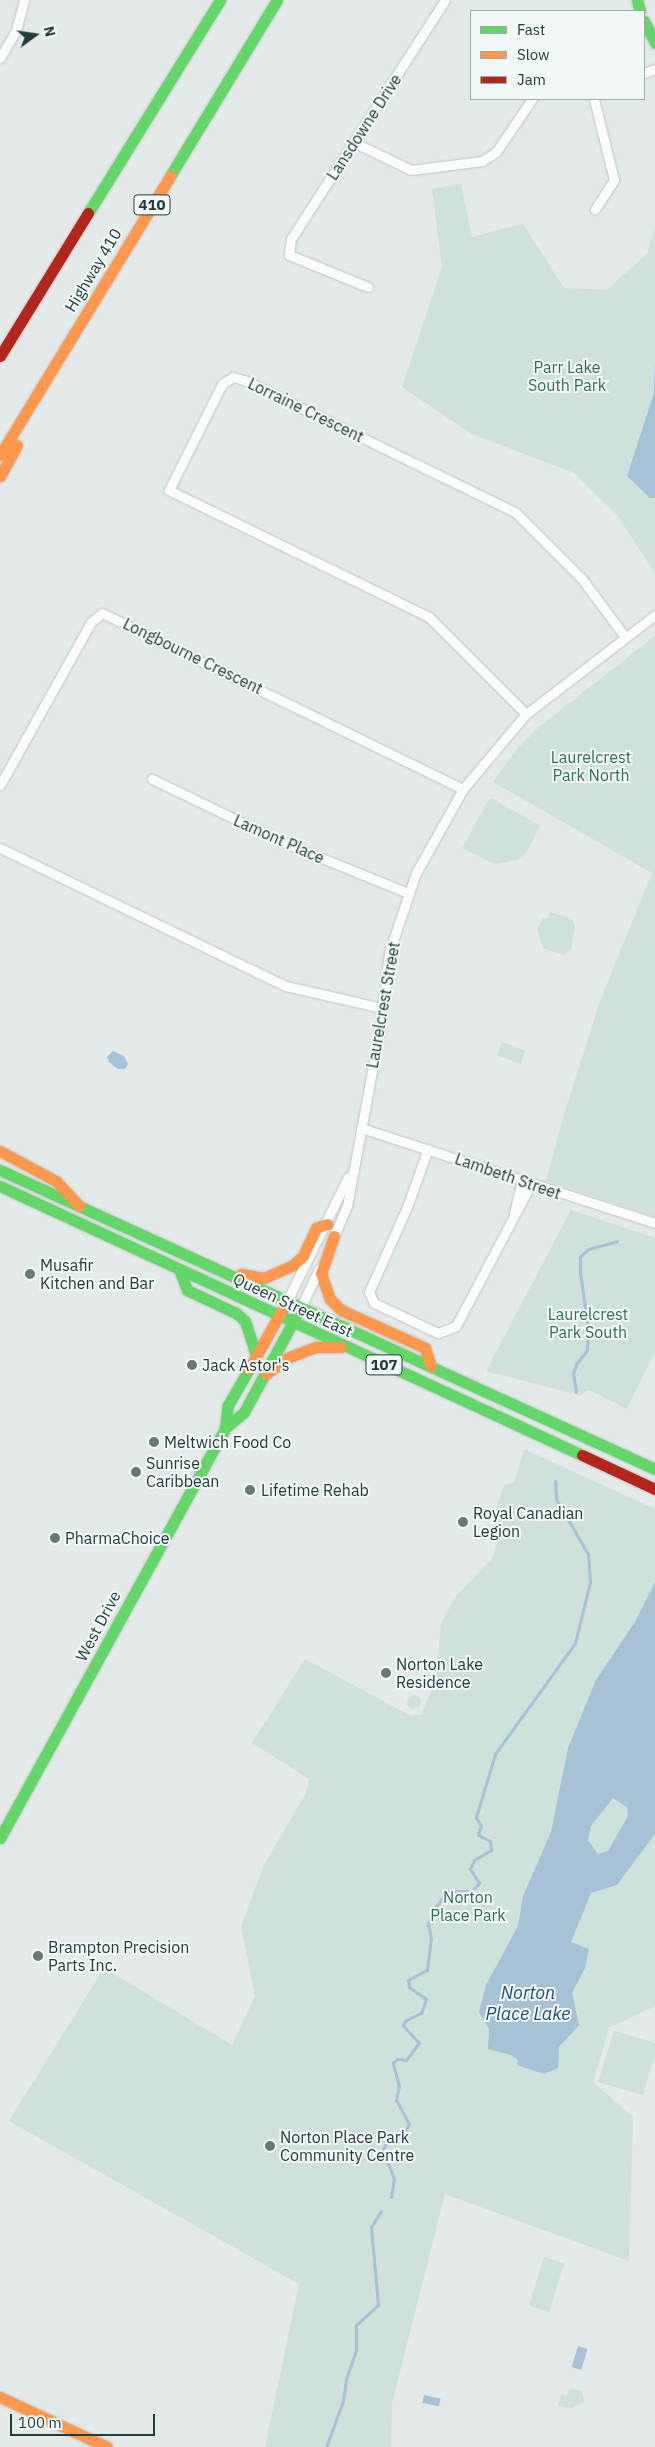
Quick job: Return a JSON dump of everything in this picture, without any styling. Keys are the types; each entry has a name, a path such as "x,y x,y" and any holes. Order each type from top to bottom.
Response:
{"main road":[{"name":"Highway 410","path":"0,356 220,0"},
{"name":"Highway 410","path":"0,455 277,0"},
{"path":"645,22 655,44"},
{"path":"0,476 25,430 27,409"},
{"path":"0,1151 56,1180 79,1206"},
{"name":"Queen Street East","path":"0,1170 655,1469"},
{"name":"Queen Street East","path":"0,1186 180,1272 655,1489"},
{"path":"220,1270 264,1278 298,1261 316,1228 327,1224"},
{"path":"334,1236 321,1273 330,1300 341,1310 425,1348 430,1366"},
{"path":"180,1272 187,1290 245,1321 256,1355"},
{"name":"West Drive","path":"225,1428 228,1405 288,1301"},
{"name":"West Drive","path":"0,1838 225,1428 244,1412 301,1307"},
{"path":"266,1374 287,1358 316,1347 345,1347"},
{"path":"0,2397 107,2447"}],"street":[{"path":"0,58 16,30 24,0"},
{"name":"Lansdowne Drive","path":"368,287 289,255 291,239 355,143 445,0"},
{"path":"355,143 411,170 482,161 496,152 531,100"},
{"path":"594,100 614,180 595,210"},
{"name":"Lorraine Crescent","path":"526,714 429,617 169,490 222,384 233,377 244,380 515,512 582,580 625,637"},
{"name":"Longbourne Crescent","path":"0,785 90,622 102,614 463,788"},
{"name":"Laurelcrest Street","path":"301,1307 347,1206 382,1008 389,953 416,873 463,788 526,714 655,615"},
{"name":"Lamont Place","path":"152,779 280,842 408,893"},
{"path":"0,848 286,986 382,1008"},
{"name":"Lambeth Street","path":"362,1128 655,1223"},
{"path":"428,1148 407,1207 369,1292 374,1303 438,1333 456,1326 509,1230 527,1183"},
{"name":"Laurelcrest Street","path":"288,1301 327,1224 353,1165"}],"green space":[{"name":"Parr Lake South Park","path":"461,184 472,237 523,224 564,288 606,290 647,254 655,227 655,573 617,515 574,473 472,434 402,387 442,267 432,189"},
{"name":"Laurelcrest Park North","path":"655,636 655,1217 546,1181 562,1121 600,1001 652,873 493,782 516,750 539,727"},
{"path":"489,799 493,799 540,826 526,853 517,860 495,864 462,848"},
{"path":"550,912 572,919 575,926 571,950 563,955 543,948 537,929 543,918 548,919"},
{"path":"502,1042 525,1051 520,1064 497,1055"},
{"name":"Laurelcrest Park South","path":"571,1210 655,1238 655,1351 627,1409 589,1390 579,1395 486,1371"},
{"name":"Norton Place Park","path":"524,1449 655,1509 655,2006 609,2028 593,2082 633,2117 629,2261 445,2194 392,2403 391,2447 265,2447 299,2284 9,2121 104,1968 232,2045 255,1996 241,1926 264,1865 306,1793 309,1779 252,1743 305,1659 411,1716 421,1715 436,1680 441,1623 456,1596 492,1559 499,1537 497,1505 505,1484 514,1483"},
{"path":"411,1695 417,1695 421,1702 417,1709 411,1709 407,1705 407,1699"},
{"path":"614,2031 655,2043 655,2055 643,2095 598,2082"},
{"path":"544,2257 564,2263 549,2312 529,2306"},
{"path":"571,2388 582,2391 584,2402 572,2408 558,2406 561,2395 566,2396"}],"water":[{"path":"655,356 655,498 650,498 627,476 654,393"},
{"path":"113,1051 124,1056 128,1064 125,1069 118,1069 109,1062 107,1057"},
{"name":"Norton Place Lake","path":"655,1582 655,1834 617,1885 591,1893 571,1942 589,1949 585,1968 572,1993 579,2025 559,2047 558,2068 544,2074 517,2065 518,2060 511,2055 488,2049 489,2029 479,2012 486,1985 518,1926 523,1896 551,1832 568,1748 596,1680 635,1622","holes":["613,1798 627,1807 628,1816 608,1851 598,1854 588,1840 591,1826"]},
{"path":"578,2346 588,2349 581,2370 572,2367"},
{"path":"424,2395 441,2399 439,2407 422,2403"}],"waterway":[{"path":"576,1392 573,1374 576,1364 587,1350 588,1329 580,1272 580,1257 588,1249 617,1241"},
{"path":"391,2197 394,2179 383,2150 385,2145 403,2134 409,2124 396,2100 399,2086 393,2063 397,2059 406,2060 419,2043 403,2025 406,2020 421,2013 426,1999 409,1987 408,1980 427,1970 431,1938 428,1924 437,1905 448,1891 472,1891 479,1883 470,1869 474,1860 491,1850 490,1841 478,1835 481,1826 476,1817 495,1754 575,1643 590,1582 588,1554 556,1499 555,1481"},
{"path":"326,2447 343,2401 346,2379 356,2350 356,2325 378,2305 371,2227 381,2211"}],"traffic: fast":[{"path":"88,213 220,0"},
{"path":"170,176 277,0"},
{"path":"637,0 640,10"},
{"path":"645,23 655,43"},
{"path":"0,1170 655,1469"},
{"path":"0,1186 582,1455"},
{"path":"180,1271 187,1290 236,1313 245,1321 256,1355"},
{"path":"225,1428 244,1412 301,1307"},
{"path":"0,1838 225,1428 228,1405 249,1369"}],"traffic: slow":[{"path":"0,455 170,176"},
{"path":"0,476 17,445"},
{"path":"0,1151 56,1181 79,1206"},
{"path":"241,1274 264,1278 293,1265 303,1256 316,1228 327,1224"},
{"path":"334,1236 321,1273 330,1299 341,1310 425,1348 431,1366"},
{"path":"249,1369 287,1301"},
{"path":"266,1374 287,1358 316,1347 341,1347"},
{"path":"0,2397 107,2447"}],"traffic: jam":[{"path":"0,356 88,213"},
{"path":"582,1455 655,1489"}],"place":[{"name":"Musafir Kitchen and Bar","path":"30,1274"},
{"name":"Jack Astor's","path":"192,1365"},
{"name":"Meltwich Food Co","path":"154,1442"},
{"name":"Sunrise Caribbean","path":"136,1472"},
{"name":"Lifetime Rehab","path":"250,1490"},
{"name":"Royal Canadian Legion","path":"463,1522"},
{"name":"PharmaChoice","path":"55,1538"},
{"name":"Norton Lake Residence","path":"386,1673"},
{"name":"Brampton Precision Parts Inc.","path":"38,1956"},
{"name":"Norton Place Park Community Centre","path":"270,2146"}]}
